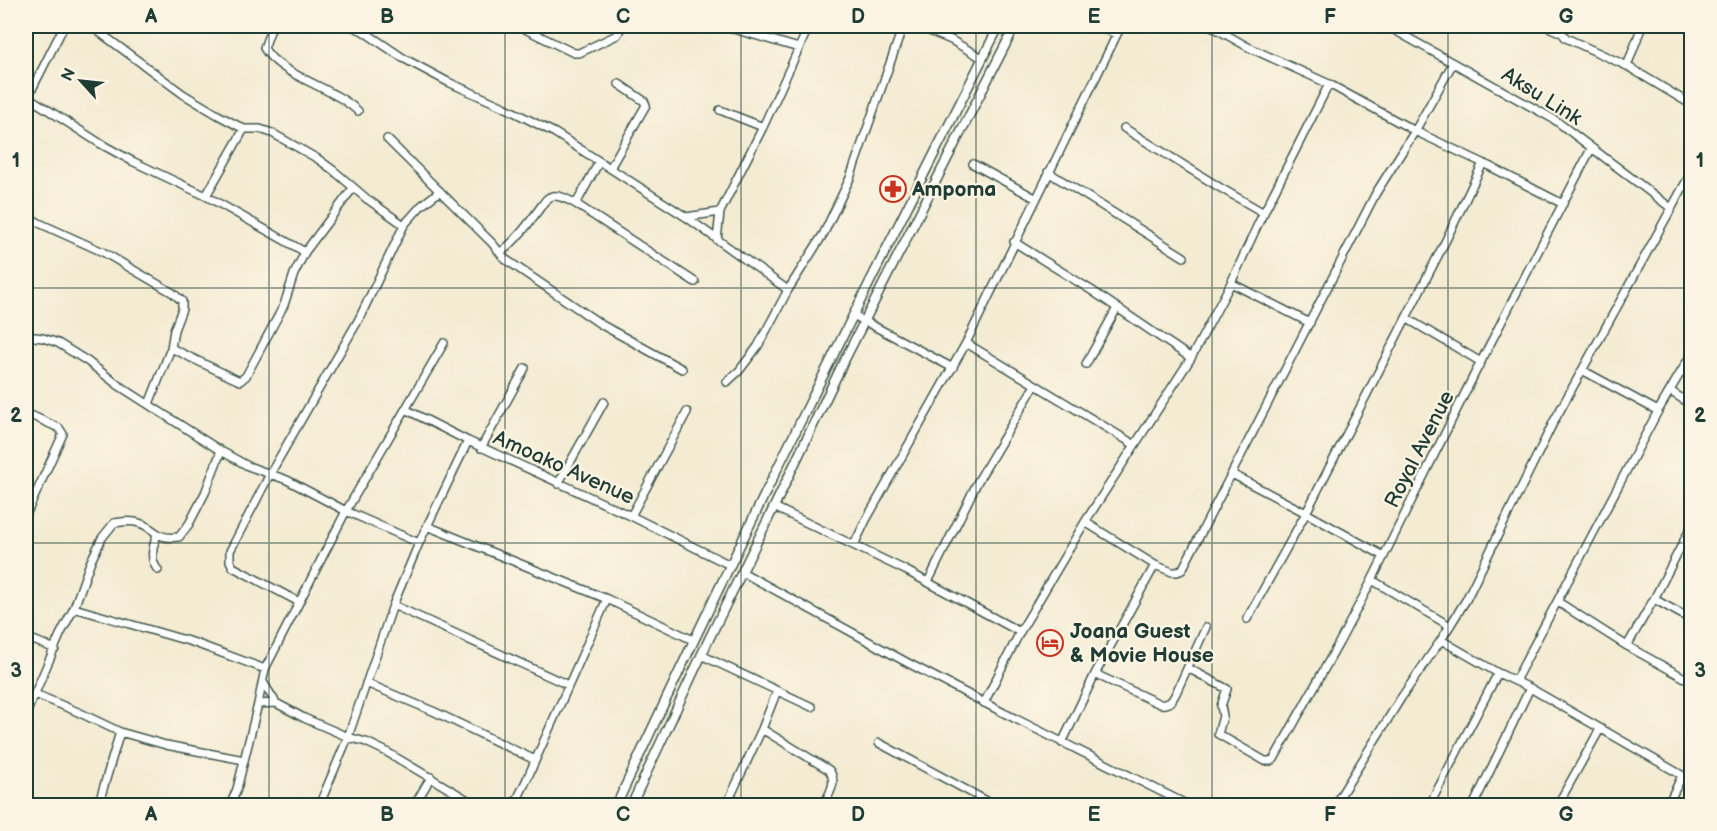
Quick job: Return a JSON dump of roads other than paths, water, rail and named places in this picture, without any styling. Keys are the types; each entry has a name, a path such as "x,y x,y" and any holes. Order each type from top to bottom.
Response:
{"street":[{"path":"64,26 26,98 101,144 206,196 305,252"},
{"path":"91,26 183,94 218,115 244,129 260,129 272,133 318,159 404,225"},
{"path":"272,26 264,48 272,59 302,78 336,95 358,111"},
{"path":"351,26 448,82 555,133 686,217 788,290"},
{"path":"519,26 574,53 579,53 617,36 622,26"},
{"path":"723,26 799,48"},
{"path":"717,240 720,212 763,127 809,26"},
{"path":"727,382 758,346 788,290 824,233 850,178 903,26"},
{"path":"917,26 926,27 982,58"},
{"path":"616,806 693,640 999,26"},
{"path":"631,806 701,655 865,321 1015,26"},
{"path":"1098,26 1116,34"},
{"path":"854,545 966,343 1120,26"},
{"path":"1211,26 1248,47 1329,84 1415,131 1563,204"},
{"name":"Aksu Link","path":"1387,26 1555,120 1671,208"},
{"path":"1402,33 1406,26"},
{"path":"1546,26 1563,29 1566,38 1627,66 1692,105"},
{"path":"1627,66 1642,26"},
{"path":"1085,522 1155,565 1172,572 1182,570 1376,193 1415,131 1453,63"},
{"path":"610,168 646,105 634,93 619,84"},
{"path":"984,702 1020,632 1085,522 1191,358 1231,283 1329,84"},
{"path":"720,110 763,127"},
{"path":"1124,128 1264,213"},
{"path":"206,196 244,129"},
{"path":"387,139 505,259 602,325 682,369"},
{"name":"Royal Avenue","path":"1188,668 1227,689 1221,706 1222,716 1218,734 1265,761 1274,759 1372,580 1591,148"},
{"path":"576,204 599,162"},
{"path":"1247,619 1306,513 1483,163"},
{"path":"973,164 1035,198"},
{"path":"1334,806 1401,698 1466,600 1553,423 1692,171"},
{"path":"1048,172 1184,257"},
{"path":"171,348 240,381 246,376 284,305 294,274 305,252 353,188"},
{"path":"299,602 233,567 230,561 230,551 270,474 359,319 404,225 421,206 440,191"},
{"path":"500,253 528,225 547,198 554,196 565,198 576,204 695,282"},
{"path":"686,217 720,212"},
{"path":"27,218 103,252 182,301 182,309 174,330 171,348 149,404"},
{"path":"1014,243 1191,358"},
{"path":"1231,283 1310,323"},
{"path":"1086,364 1117,308"},
{"path":"853,315 953,368"},
{"path":"1406,318 1481,362"},
{"path":"26,336 58,343 221,451 248,466 287,480 346,511 419,543"},
{"path":"230,806 237,789 265,669 346,511 444,343"},
{"path":"966,343 1135,445"},
{"path":"1515,681 1658,411 1692,353"},
{"path":"481,448 525,368"},
{"path":"1582,370 1658,411"},
{"path":"927,582 978,481 1035,385"},
{"path":"1670,390 1692,405"},
{"path":"558,484 604,402"},
{"path":"407,410 468,441"},
{"path":"631,516 687,412"},
{"path":"26,413 59,428 63,434 26,515"},
{"name":"Amoako Avenue","path":"319,806 348,737 393,604 419,543 468,441 631,516 730,565"},
{"path":"26,714 74,608 102,538 114,523 126,521 140,523 166,539 179,537 189,524 205,493 221,451"},
{"path":"1232,474 1384,556"},
{"path":"26,491 34,495"},
{"path":"774,507 927,582 1020,632"},
{"path":"1628,646 1692,525"},
{"path":"427,526 607,599 693,640"},
{"path":"157,534 152,561 158,570"},
{"path":"1062,742 1095,674 1155,565"},
{"path":"742,572 908,663 1190,806"},
{"path":"1372,580 1450,626"},
{"path":"514,806 607,599"},
{"path":"1654,599 1692,620"},
{"path":"1558,602 1628,646 1692,682"},
{"path":"393,604 568,685"},
{"path":"74,608 192,642 265,669"},
{"path":"1095,674 1166,705 1171,702 1206,627"},
{"path":"26,637 54,649"},
{"path":"1440,640 1498,673 1530,688 1692,781"},
{"path":"701,655 812,707"},
{"path":"1429,806 1498,673"},
{"path":"263,682 276,703 304,718 385,751 478,806"},
{"path":"366,683 435,712 535,760"},
{"path":"1473,806 1530,688"},
{"path":"726,806 777,691"},
{"path":"35,694 78,711 120,732 166,745 244,760"},
{"path":"258,704 276,703"},
{"path":"762,729 830,770 834,782 824,806"},
{"path":"1557,806 1600,729"},
{"path":"98,806 120,732"},
{"path":"879,742 996,806"},
{"path":"1667,806 1682,776"},
{"path":"414,806 431,777"},
{"path":"1561,798 1576,806"}],"place":[{"name":"Ampoma","path":"893,189"},
{"name":"Joana Guest & Movie House","path":"1050,643"}]}
